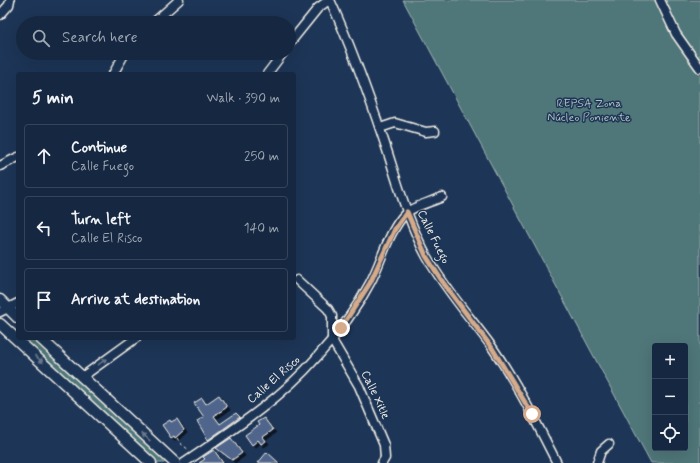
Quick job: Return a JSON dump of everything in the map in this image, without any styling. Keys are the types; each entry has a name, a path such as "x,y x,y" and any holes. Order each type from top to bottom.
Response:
{"main road":[{"path":"0,300 4,310 16,317"},
{"path":"0,324 16,339"},
{"path":"17,340 151,463"},
{"path":"42,340 175,463"}],"street":[{"path":"0,15 9,5 10,0"},
{"path":"161,16 179,0"},
{"path":"296,35 318,8 329,0"},
{"name":"Calle Fuego","path":"329,0 345,32 380,128 407,212 426,256 444,284 492,348 532,414 557,463"},
{"path":"660,0 676,34 700,68"},
{"path":"114,72 121,60"},
{"path":"269,72 278,60"},
{"path":"380,128 395,123 426,132 435,131"},
{"path":"0,166 16,158"},
{"path":"407,212 442,197"},
{"name":"Calle El Risco","path":"184,463 260,410 293,382 332,340 359,302 395,229 407,212"},
{"path":"297,280 328,309 332,316 332,340"},
{"path":"4,310 16,304"},
{"path":"82,377 133,340"},
{"name":"Calle Xitle","path":"332,340 359,386 384,445 385,458 382,463"},
{"path":"598,463 601,451 609,444"}],"path":[{"path":"177,438 180,443 191,450"}],"green space":[{"name":"REPSA Zona Núcleo Poniente","path":"403,0 700,0 700,463 651,463"},
{"path":"23,340 38,340 165,461 164,463 156,463"}],"building":[{"path":"219,395 227,407 214,416 220,424 236,413 240,417 208,440 197,421 204,417 194,403 202,398 206,404"},
{"path":"264,418 273,430 263,437 266,441 261,444 258,440 252,445 245,435 259,425 257,422"},
{"path":"177,419 184,430 175,438 174,436 171,438 162,425 170,420 171,422"},
{"path":"231,438 242,453 232,460 216,448"},
{"path":"214,450 223,463 199,463 205,459 203,457"},
{"path":"267,452 279,463 258,463"}],"route":[{"path":"341,328 370,283 395,229 407,212 426,256 444,284 492,348 532,414"}]}
